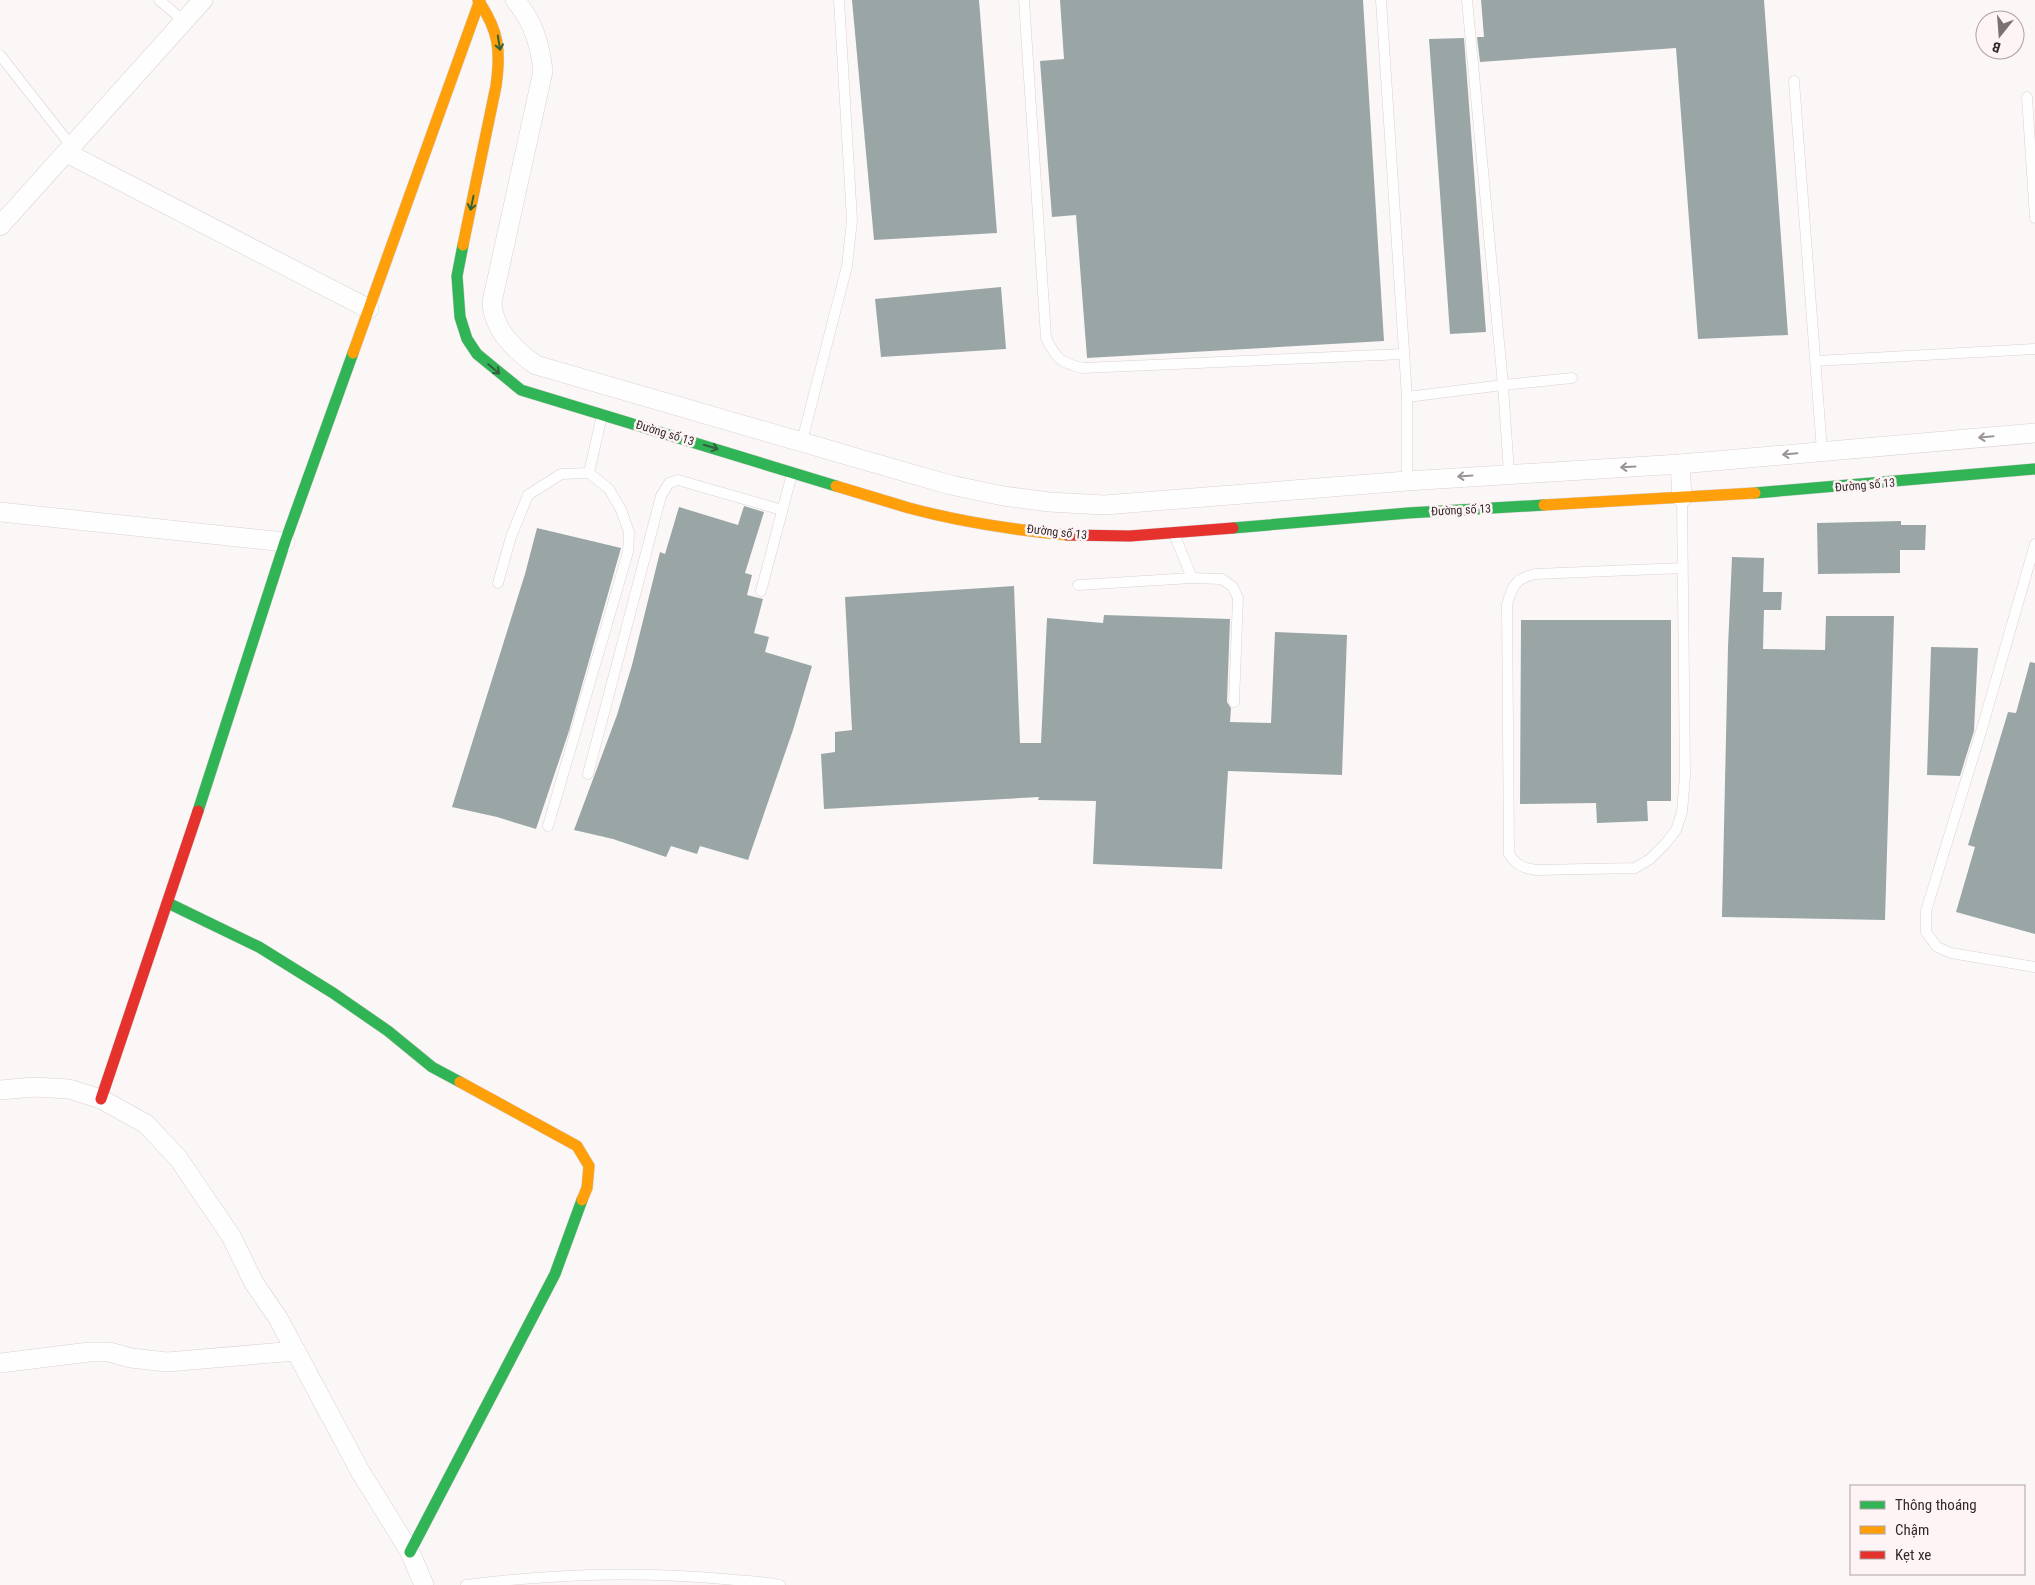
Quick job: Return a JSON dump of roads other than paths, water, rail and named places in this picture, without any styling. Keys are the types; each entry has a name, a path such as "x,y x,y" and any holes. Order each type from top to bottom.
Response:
{"street":[{"path":"0,226 203,0"},
{"path":"101,1099 168,903 285,542 479,0"},
{"name":"Đường số 13","path":"479,0 496,30 500,55 494,96 457,276 460,317 467,339 477,354 521,390 910,508 1057,534 1138,536 1408,513 1792,492 2035,469"},
{"path":"515,0 533,27 540,49 543,71 492,302 492,313 502,332 515,350 536,365 950,485 1049,502 1104,505 1407,480 1680,464 2035,433"},
{"path":"69,150 369,309"},
{"path":"477,354 502,332"},
{"path":"793,472 802,441"},
{"path":"1680,464 1682,498"},
{"path":"1407,480 1408,513"},
{"path":"0,512 285,542"},
{"path":"168,903 259,947 333,993 388,1031 432,1067 576,1146 589,1166 587,1188 555,1274 410,1552"},
{"path":"0,1090 34,1087 68,1089 101,1099 146,1124 178,1158 231,1236 254,1283 278,1318 360,1471 410,1552 424,1585"},
{"path":"0,1363 89,1352 109,1352 131,1358 167,1362 296,1351"}],"lane":[{"path":"160,0 185,22"},
{"path":"802,441 847,266 852,220 838,0"},
{"path":"1024,0 1046,338 1053,354 1065,364 1083,368 1404,354"},
{"path":"1380,0 1407,397 1407,480"},
{"path":"1467,0 1503,385 1509,474"},
{"path":"0,55 69,150"},
{"path":"1794,81 1822,451"},
{"path":"2028,97 2035,218"},
{"path":"1816,361 2035,349"},
{"path":"1407,397 1572,378"},
{"path":"589,473 602,414"},
{"path":"761,591 793,472"},
{"path":"498,584 511,538 528,495 561,474 589,473 609,489 621,510 629,532 628,552 548,826"},
{"path":"588,774 661,496 669,483 678,480 782,510"},
{"path":"1682,498 1683,568 1685,776 1682,812 1676,830 1650,859 1635,868 1536,870 1515,864 1509,854 1507,604 1512,587 1522,578 1535,574 1683,568"},
{"path":"1174,533 1192,578"},
{"path":"2035,544 1983,725 1926,911 1926,932 1937,946 1951,953 2035,967"},
{"path":"1078,585 1192,578 1222,579 1233,587 1238,598 1234,702"},
{"path":"466,1585 574,1576 684,1575 780,1585"}]}
